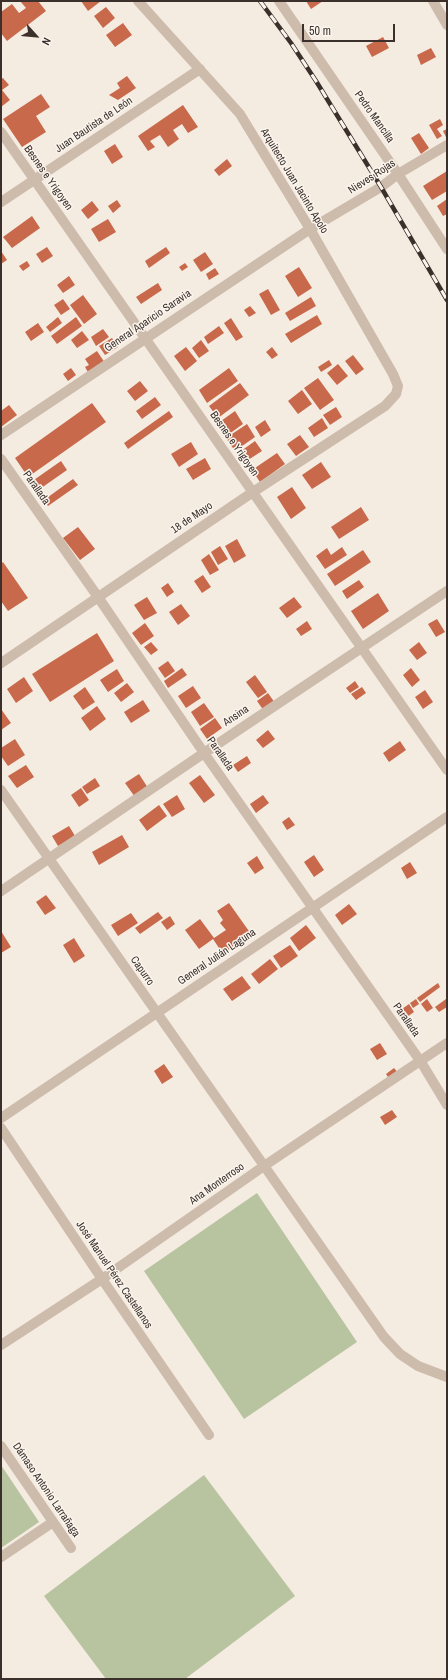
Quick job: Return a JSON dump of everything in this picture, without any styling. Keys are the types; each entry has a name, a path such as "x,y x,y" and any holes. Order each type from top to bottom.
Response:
{"street":[{"name":"Arquitecto Juan Jacinto Apolo","path":"138,1 240,114 310,229 393,374 398,386 396,394"},
{"name":"Pedro Mancilla","path":"278,1 398,174 447,249"},
{"path":"433,1 447,25"},
{"name":"Juan Bautista de León","path":"1,202 200,69"},
{"name":"Besnes e Yrigoyen","path":"1,132 447,770"},
{"name":"Nieves Rojas","path":"310,229 381,187 398,174 447,145"},
{"name":"General Aparicio Saravia","path":"1,435 310,229"},
{"name":"18 de Mayo","path":"1,663 253,492 385,406 396,394"},
{"name":"Parallada","path":"1,459 98,597 204,753 421,1062 447,1105"},
{"name":"Ansina","path":"1,891 361,647 447,591"},
{"name":"Capurro","path":"1,790 384,1337 400,1354 418,1366 447,1377"},
{"name":"General Julián Laguna","path":"1,1118 447,817"},
{"name":"Ana Monterroso","path":"1,1345 102,1280 264,1166 421,1062 447,1043"},
{"name":"José Manuel Pérez Castellanos","path":"1,1128 102,1280 209,1435"},
{"name":"Dámaso Antonio Larrañaga","path":"1,1446 71,1548"},
{"path":"1,1557 53,1522"}],"green space":[{"path":"257,1193 357,1342 244,1419 144,1271"},
{"path":"1,1465 39,1522 1,1548"},
{"path":"204,1475 295,1596 185,1679 106,1679 44,1596"}],"building":[{"path":"20,1 38,1 46,11 7,41 1,33 1,12 12,4 19,13 26,8"},
{"path":"81,1 101,1 88,11"},
{"path":"306,1 323,1 311,9"},
{"path":"106,7 115,18 103,28 94,16"},
{"path":"123,23 132,35 115,47 106,35"},
{"path":"383,37 389,48 372,57 366,46"},
{"path":"431,48 436,57 421,65 417,55"},
{"path":"127,76 136,88 118,100 109,95 120,88 117,83"},
{"path":"3,78 9,85 2,90 10,100 1,107 1,79"},
{"path":"41,94 50,107 36,116 46,132 22,147 3,119"},
{"path":"183,105 198,127 188,133 182,124 173,130 179,139 168,147 160,135 150,141 155,147 148,151 138,136"},
{"path":"440,119 443,125 437,129 442,136 437,139 429,125"},
{"path":"447,129 447,136 446,137 443,131"},
{"path":"419,133 429,148 421,154 411,138"},
{"path":"115,144 123,157 112,164 104,151"},
{"path":"227,159 232,166 219,176 214,170"},
{"path":"447,171 447,191 432,200 423,186"},
{"path":"447,199 447,214 443,216 437,206"},
{"path":"117,200 121,206 113,213 108,206"},
{"path":"92,201 99,210 88,219 81,210"},
{"path":"32,216 40,228 12,248 3,237"},
{"path":"108,219 116,232 99,242 91,229"},
{"path":"47,247 53,256 42,263 36,254"},
{"path":"166,247 170,253 149,268 145,261"},
{"path":"1,251 7,260 1,264"},
{"path":"205,252 213,264 201,272 193,260"},
{"path":"27,261 30,266 23,271 19,266"},
{"path":"185,263 188,267 182,271 179,267"},
{"path":"299,267 312,288 298,297 285,276"},
{"path":"215,268 219,274 209,280 206,274"},
{"path":"69,276 75,285 63,293 57,285"},
{"path":"158,283 162,290 141,304 136,297"},
{"path":"268,289 280,310 271,315 259,294"},
{"path":"83,295 97,314 84,324 70,305"},
{"path":"311,297 316,306 290,321 285,313"},
{"path":"63,299 70,309 61,315 54,305"},
{"path":"250,306 256,313 249,317 244,310"},
{"path":"317,315 322,324 291,343 285,334"},
{"path":"58,317 62,323 50,332 46,327"},
{"path":"76,317 82,326 57,344 51,336"},
{"path":"231,318 243,337 236,341 224,323"},
{"path":"38,323 44,332 31,341 25,332"},
{"path":"219,326 224,333 208,344 204,337"},
{"path":"103,329 109,337 96,346 91,337"},
{"path":"82,331 89,340 77,348 71,340"},
{"path":"112,338 118,347 105,355 99,346"},
{"path":"201,340 209,351 199,358 192,348"},
{"path":"186,347 197,361 185,371 174,356"},
{"path":"272,347 278,355 272,359 266,352"},
{"path":"97,351 105,363 89,374 85,367 89,365 85,359"},
{"path":"353,355 364,369 356,375 345,361"},
{"path":"329,360 332,365 321,372 318,367"},
{"path":"338,364 348,376 337,385 327,373"},
{"path":"71,368 76,375 68,381 63,374"},
{"path":"229,368 238,381 207,403 199,390"},
{"path":"318,378 334,400 320,410 304,388"},
{"path":"140,381 148,391 135,401 127,391"},
{"path":"240,383 249,395 218,418 209,406"},
{"path":"302,390 312,404 298,414 288,401"},
{"path":"155,397 161,405 142,419 136,411"},
{"path":"92,403 106,422 28,477 15,458"},
{"path":"9,405 17,415 1,427 1,411"},
{"path":"336,407 342,417 330,425 323,415"},
{"path":"169,411 173,417 128,449 124,443"},
{"path":"235,411 243,424 229,434 221,421"},
{"path":"322,418 328,428 314,437 308,428"},
{"path":"265,420 271,430 261,437 255,427"},
{"path":"247,424 255,437 235,451 226,438"},
{"path":"300,435 309,447 296,456 287,444"},
{"path":"255,441 262,451 248,460 241,451"},
{"path":"191,442 198,454 179,467 171,454"},
{"path":"277,453 285,464 260,482 252,470"},
{"path":"205,458 211,469 193,480 186,469"},
{"path":"61,461 67,470 37,491 31,482"},
{"path":"321,462 331,477 312,489 302,475"},
{"path":"73,479 78,485 48,506 44,500"},
{"path":"292,487 306,508 291,519 277,497"},
{"path":"361,507 369,520 339,539 331,527"},
{"path":"78,527 95,549 80,560 63,538"},
{"path":"237,539 246,556 234,563 225,546"},
{"path":"220,546 228,559 218,565 211,552"},
{"path":"342,547 347,555 325,569 316,556 327,548 331,555"},
{"path":"363,550 371,562 335,586 327,574"},
{"path":"209,554 219,570 210,575 201,560"},
{"path":"3,562 28,598 8,611 1,601 1,564"},
{"path":"203,575 211,587 202,593 194,581"},
{"path":"359,580 364,587 347,599 342,591"},
{"path":"168,583 174,592 167,597 161,588"},
{"path":"378,593 389,611 363,629 351,611"},
{"path":"147,597 157,613 144,620 134,605"},
{"path":"294,597 302,607 287,618 279,608"},
{"path":"181,604 190,616 178,625 169,612"},
{"path":"437,619 445,632 436,637 428,624"},
{"path":"307,621 312,629 301,636 296,629"},
{"path":"145,623 154,636 141,645 132,633"},
{"path":"97,633 114,661 50,702 32,674"},
{"path":"151,642 158,650 151,655 144,647"},
{"path":"419,642 427,653 417,660 409,650"},
{"path":"168,661 175,671 165,678 158,668"},
{"path":"182,668 187,675 168,688 164,681"},
{"path":"411,668 420,680 412,687 403,675"},
{"path":"117,669 124,681 108,692 100,680"},
{"path":"255,675 267,692 258,698 246,682"},
{"path":"24,677 33,691 16,703 7,689"},
{"path":"355,681 359,687 350,693 346,688"},
{"path":"127,683 134,692 121,702 114,693"},
{"path":"193,686 201,698 186,708 178,696"},
{"path":"85,687 95,702 83,710 73,696"},
{"path":"362,687 366,693 356,700 351,694"},
{"path":"425,690 433,702 423,709 415,697"},
{"path":"268,693 275,703 264,711 257,701"},
{"path":"143,700 150,711 131,723 124,712"},
{"path":"204,703 214,717 200,726 191,712"},
{"path":"97,706 106,719 90,731 81,718"},
{"path":"1,709 11,723 1,730"},
{"path":"215,718 222,728 207,739 200,729"},
{"path":"268,730 275,739 263,748 256,740"},
{"path":"15,739 25,755 8,766 1,756 1,748"},
{"path":"400,741 406,750 389,762 383,753"},
{"path":"247,756 251,763 238,772 233,765"},
{"path":"26,765 34,777 17,788 8,776"},
{"path":"139,774 148,788 135,797 125,783"},
{"path":"200,775 215,795 204,803 189,783"},
{"path":"95,778 100,786 87,794 82,787"},
{"path":"81,788 89,800 79,807 71,795"},
{"path":"177,795 185,809 172,817 163,804"},
{"path":"263,795 269,803 256,813 250,804"},
{"path":"159,805 167,816 147,831 139,820"},
{"path":"289,817 295,825 287,830 282,822"},
{"path":"69,826 75,836 58,846 52,836"},
{"path":"122,835 129,847 99,865 92,852"},
{"path":"314,855 324,870 314,877 304,862"},
{"path":"257,856 264,868 255,874 247,863"},
{"path":"410,862 417,873 407,879 401,868"},
{"path":"46,895 56,908 45,915 36,902"},
{"path":"229,903 251,934 223,954 213,939 199,949 185,930 200,919 214,938 226,930 220,923 223,920 217,911"},
{"path":"349,904 357,914 342,925 335,915"},
{"path":"158,912 163,918 140,934 135,928"},
{"path":"131,913 138,923 118,936 111,925"},
{"path":"170,916 175,924 167,930 161,922"},
{"path":"306,925 316,938 299,951 290,938"},
{"path":"1,931 11,947 1,953"},
{"path":"74,938 85,956 74,963 63,945"},
{"path":"290,945 298,956 281,968 273,956"},
{"path":"270,959 278,969 259,984 251,974"},
{"path":"242,976 251,988 232,1001 223,989"},
{"path":"438,983 440,987 420,1002 417,998"},
{"path":"416,999 419,1004 413,1008 410,1003"},
{"path":"427,999 433,1008 427,1012 421,1004"},
{"path":"446,999 447,1007 439,1012 435,1007"},
{"path":"409,1004 414,1012 407,1017 402,1009"},
{"path":"380,1043 387,1054 377,1060 370,1049"},
{"path":"164,1064 173,1077 162,1084 154,1071"},
{"path":"394,1068 399,1074 390,1080 386,1074"},
{"path":"392,1110 397,1117 385,1125 380,1117"}],"railway":[{"path":"260,1 291,43 316,81 381,187 447,300"}]}
